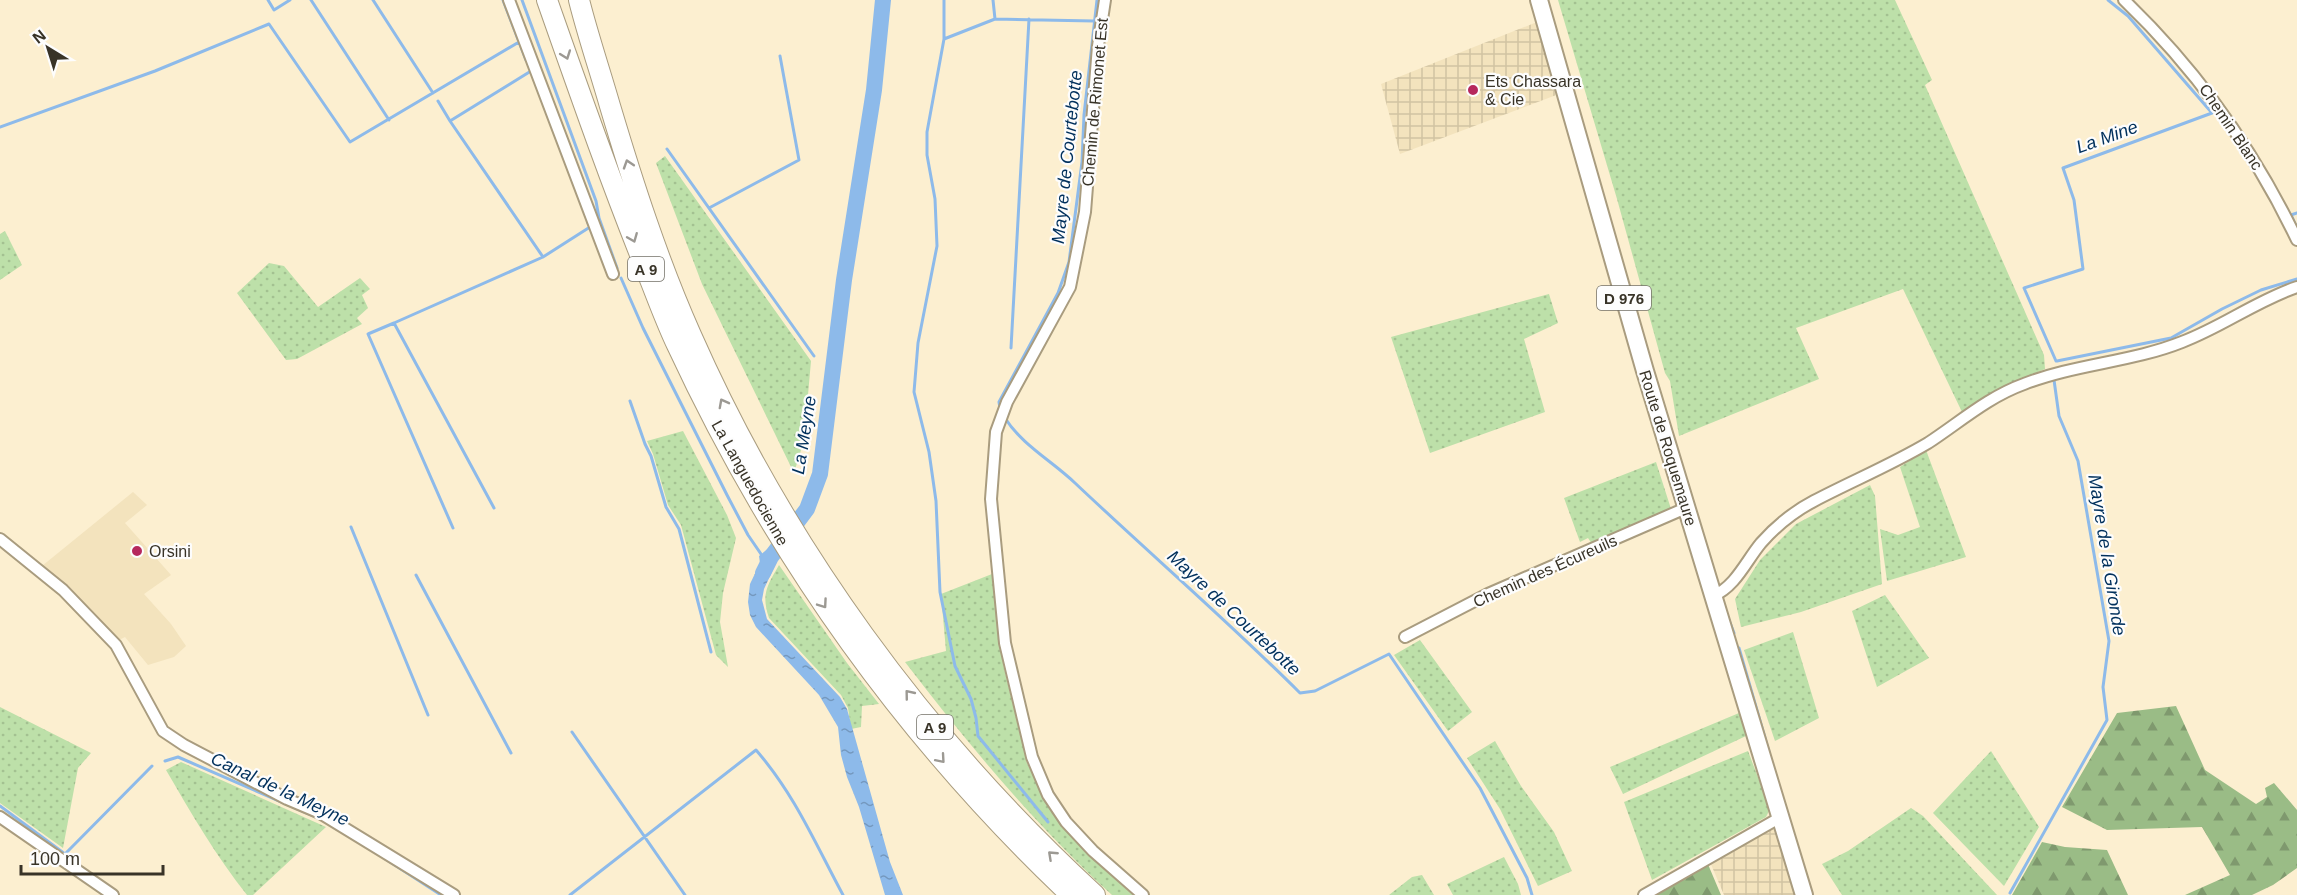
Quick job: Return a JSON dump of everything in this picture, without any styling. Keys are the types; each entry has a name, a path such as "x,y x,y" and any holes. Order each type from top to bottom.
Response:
{"highway":[{"name":"La Languedocienne","path":"547,0 621,207 676,343 740,471 777,518"},
{"name":"La Languedocienne","path":"579,0 640,203 673,293 777,518 861,657 935,753 986,811 1071,895"},
{"name":"La Languedocienne","path":"795,547 948,743 1040,844 1095,895"}],"main road":[{"name":"Route de Roquemaure","path":"1539,0 1644,370 1804,895"}],"street":[{"path":"509,0 613,274"},
{"name":"Chemin de Rimonet Est","path":"1105,0 1098,45 1085,212 1070,287 1007,402 996,432 991,500 1005,643 1032,757 1048,795 1066,822 1093,851 1143,895"},
{"name":"Chemin Blanc","path":"2124,0 2198,78 2223,111 2266,180 2297,240"},
{"path":"1713,596 1730,585 1761,543 1792,515 1814,501 1875,473 1928,442 1998,396 2049,375 2156,351 2182,342 2274,295 2297,288"},
{"name":"Chemin des Écureuils","path":"1405,636 1488,594 1686,508"},
{"path":"0,539 63,590 116,645 163,731 184,745 287,799 320,813 454,895"},
{"path":"0,817 113,895"},
{"path":"1644,895 1781,817"}],"shaded area":[{"path":"1537,22 1559,94 1400,154 1381,84"},
{"path":"133,492 147,505 125,523 171,575 144,594 171,624 186,646 174,657 148,665 125,637 117,641 89,610 42,566"},
{"path":"1778,826 1797,895 1724,895 1710,862"}],"green space":[{"path":"1558,0 1895,0 1932,80 1925,85 2044,355 2045,369 2001,388 1962,412 1903,289 1796,328 1819,379 1679,436 1670,381 1665,373 1617,199"},
{"path":"665,156 811,361 804,440 794,473 702,284 656,163"},
{"path":"5,231 22,265 0,280 0,234"},
{"path":"269,263 284,266 318,307 360,278 370,289 362,295 368,308 357,318 362,324 297,359 286,360 237,293"},
{"path":"1549,294 1558,323 1524,339 1545,412 1430,453 1391,337"},
{"path":"683,431 727,515 736,538 723,593 720,622 728,667 716,655 681,525 668,505 647,441"},
{"path":"1926,450 1966,557 1887,581 1880,529 1898,535 1920,527 1900,467"},
{"path":"1656,462 1672,512 1592,544 1588,538 1580,542 1564,498"},
{"path":"1870,485 1875,496 1882,584 1801,612 1741,627 1735,599 1760,560 1796,524"},
{"path":"779,565 847,663 879,704 862,706 861,727 851,729 848,708 841,695 769,618 766,590"},
{"path":"992,574 1004,668 1027,763 1048,805 1087,854 1133,895 1112,895 1056,841 978,753 905,662 946,651 941,594"},
{"path":"1885,595 1929,658 1877,687 1852,611"},
{"path":"1793,632 1819,718 1775,741 1744,650"},
{"path":"1420,640 1472,712 1448,731 1394,655"},
{"path":"2176,706 2205,770 2256,804 2267,797 2265,788 2274,783 2297,810 2297,868 2273,885 2252,895 2185,895 2230,875 2202,827 2107,830 2062,807 2117,713"},
{"path":"0,707 91,753 78,768 63,848 0,803"},
{"path":"1739,713 1746,736 1623,794 1610,767"},
{"path":"1495,741 1521,786 1554,832 1572,871 1538,886 1500,809 1467,758"},
{"path":"1748,751 1770,809 1766,817 1652,880 1624,802"},
{"path":"1991,751 2039,827 2004,886 1933,813"},
{"path":"181,762 326,827 253,895 247,895 214,850 166,770"},
{"path":"1911,808 1923,816 1997,895 1842,895 1822,864 1848,851"},
{"path":"2042,842 2065,847 2107,850 2128,895 2012,895"},
{"path":"1504,857 1521,895 1453,895 1447,884"},
{"path":"1707,862 1721,895 1650,895"},
{"path":"1422,875 1434,895 1389,895 1412,877"}],"water":[{"path":"770,547 778,559 764,589 762,600 767,619 840,697 847,709 890,862 903,895 885,895 859,807 847,777 841,755 838,727 819,695 756,627 750,615 748,602 750,584 760,563 759,556"}],"waterway":[{"path":"268,0 274,10 290,0"},
{"path":"311,0 389,120"},
{"path":"373,0 433,93"},
{"path":"503,0 526,60"},
{"path":"522,0 596,201 599,218 617,268"},
{"name":"La Meyne","path":"763,573 771,557 807,509 820,474 844,280 874,90 883,0"},
{"path":"944,0 944,39 927,132 927,155 935,199 937,246 918,343 914,392 929,452 936,501 940,592 955,666 971,699 978,736 1048,822"},
{"path":"993,0 995,19"},
{"name":"Mayre de Courtebotte","path":"1000,408 999,402 1058,293 1069,262 1082,162 1084,115 1097,0"},
{"name":"La Mine","path":"2056,361 2024,288 2083,269 2074,200 2063,168 2212,113 2128,16 2108,0"},
{"path":"944,39 995,19 1094,21"},
{"path":"1011,348 1029,19"},
{"path":"0,127 155,71 269,24 350,142 519,42"},
{"path":"709,208 799,160 780,56"},
{"path":"438,101 450,121 531,71"},
{"path":"450,121 543,257"},
{"path":"667,149 814,356"},
{"path":"2297,213 2291,215 2297,228"},
{"path":"394,323 543,257 590,227 588,223"},
{"path":"621,278 643,328 727,495 748,535 763,557"},
{"name":"Mayre de la Gironde","path":"2057,361 2171,338 2261,290 2297,279"},
{"path":"453,528 368,334 394,323 494,508"},
{"name":"Mayre de la Gironde","path":"2010,893 2107,720 2103,687 2109,641 2078,461 2059,416 2054,380"},
{"path":"630,401 651,456 666,507 679,529 711,652"},
{"name":"Mayre de Courtebotte","path":"1005,418 1029,445 1075,483 1300,693 1315,691 1389,654 1480,788 1527,878 1532,895"},
{"path":"351,527 428,715"},
{"path":"416,575 511,753"},
{"path":"1727,615 1734,633"},
{"path":"1739,648 1769,752"},
{"path":"572,732 685,895"},
{"path":"570,895 756,750 793,802 843,895"},
{"name":"Canal de la Meyne","path":"165,761 178,757 323,820"},
{"name":"Canal de la Meyne","path":"0,806 65,854 152,766"},
{"name":"Canal de la Meyne","path":"384,858 441,895"}],"place":[{"name":"Ets Chassara & Cie","path":"1473,90"},
{"name":"Orsini","path":"137,551"}]}
